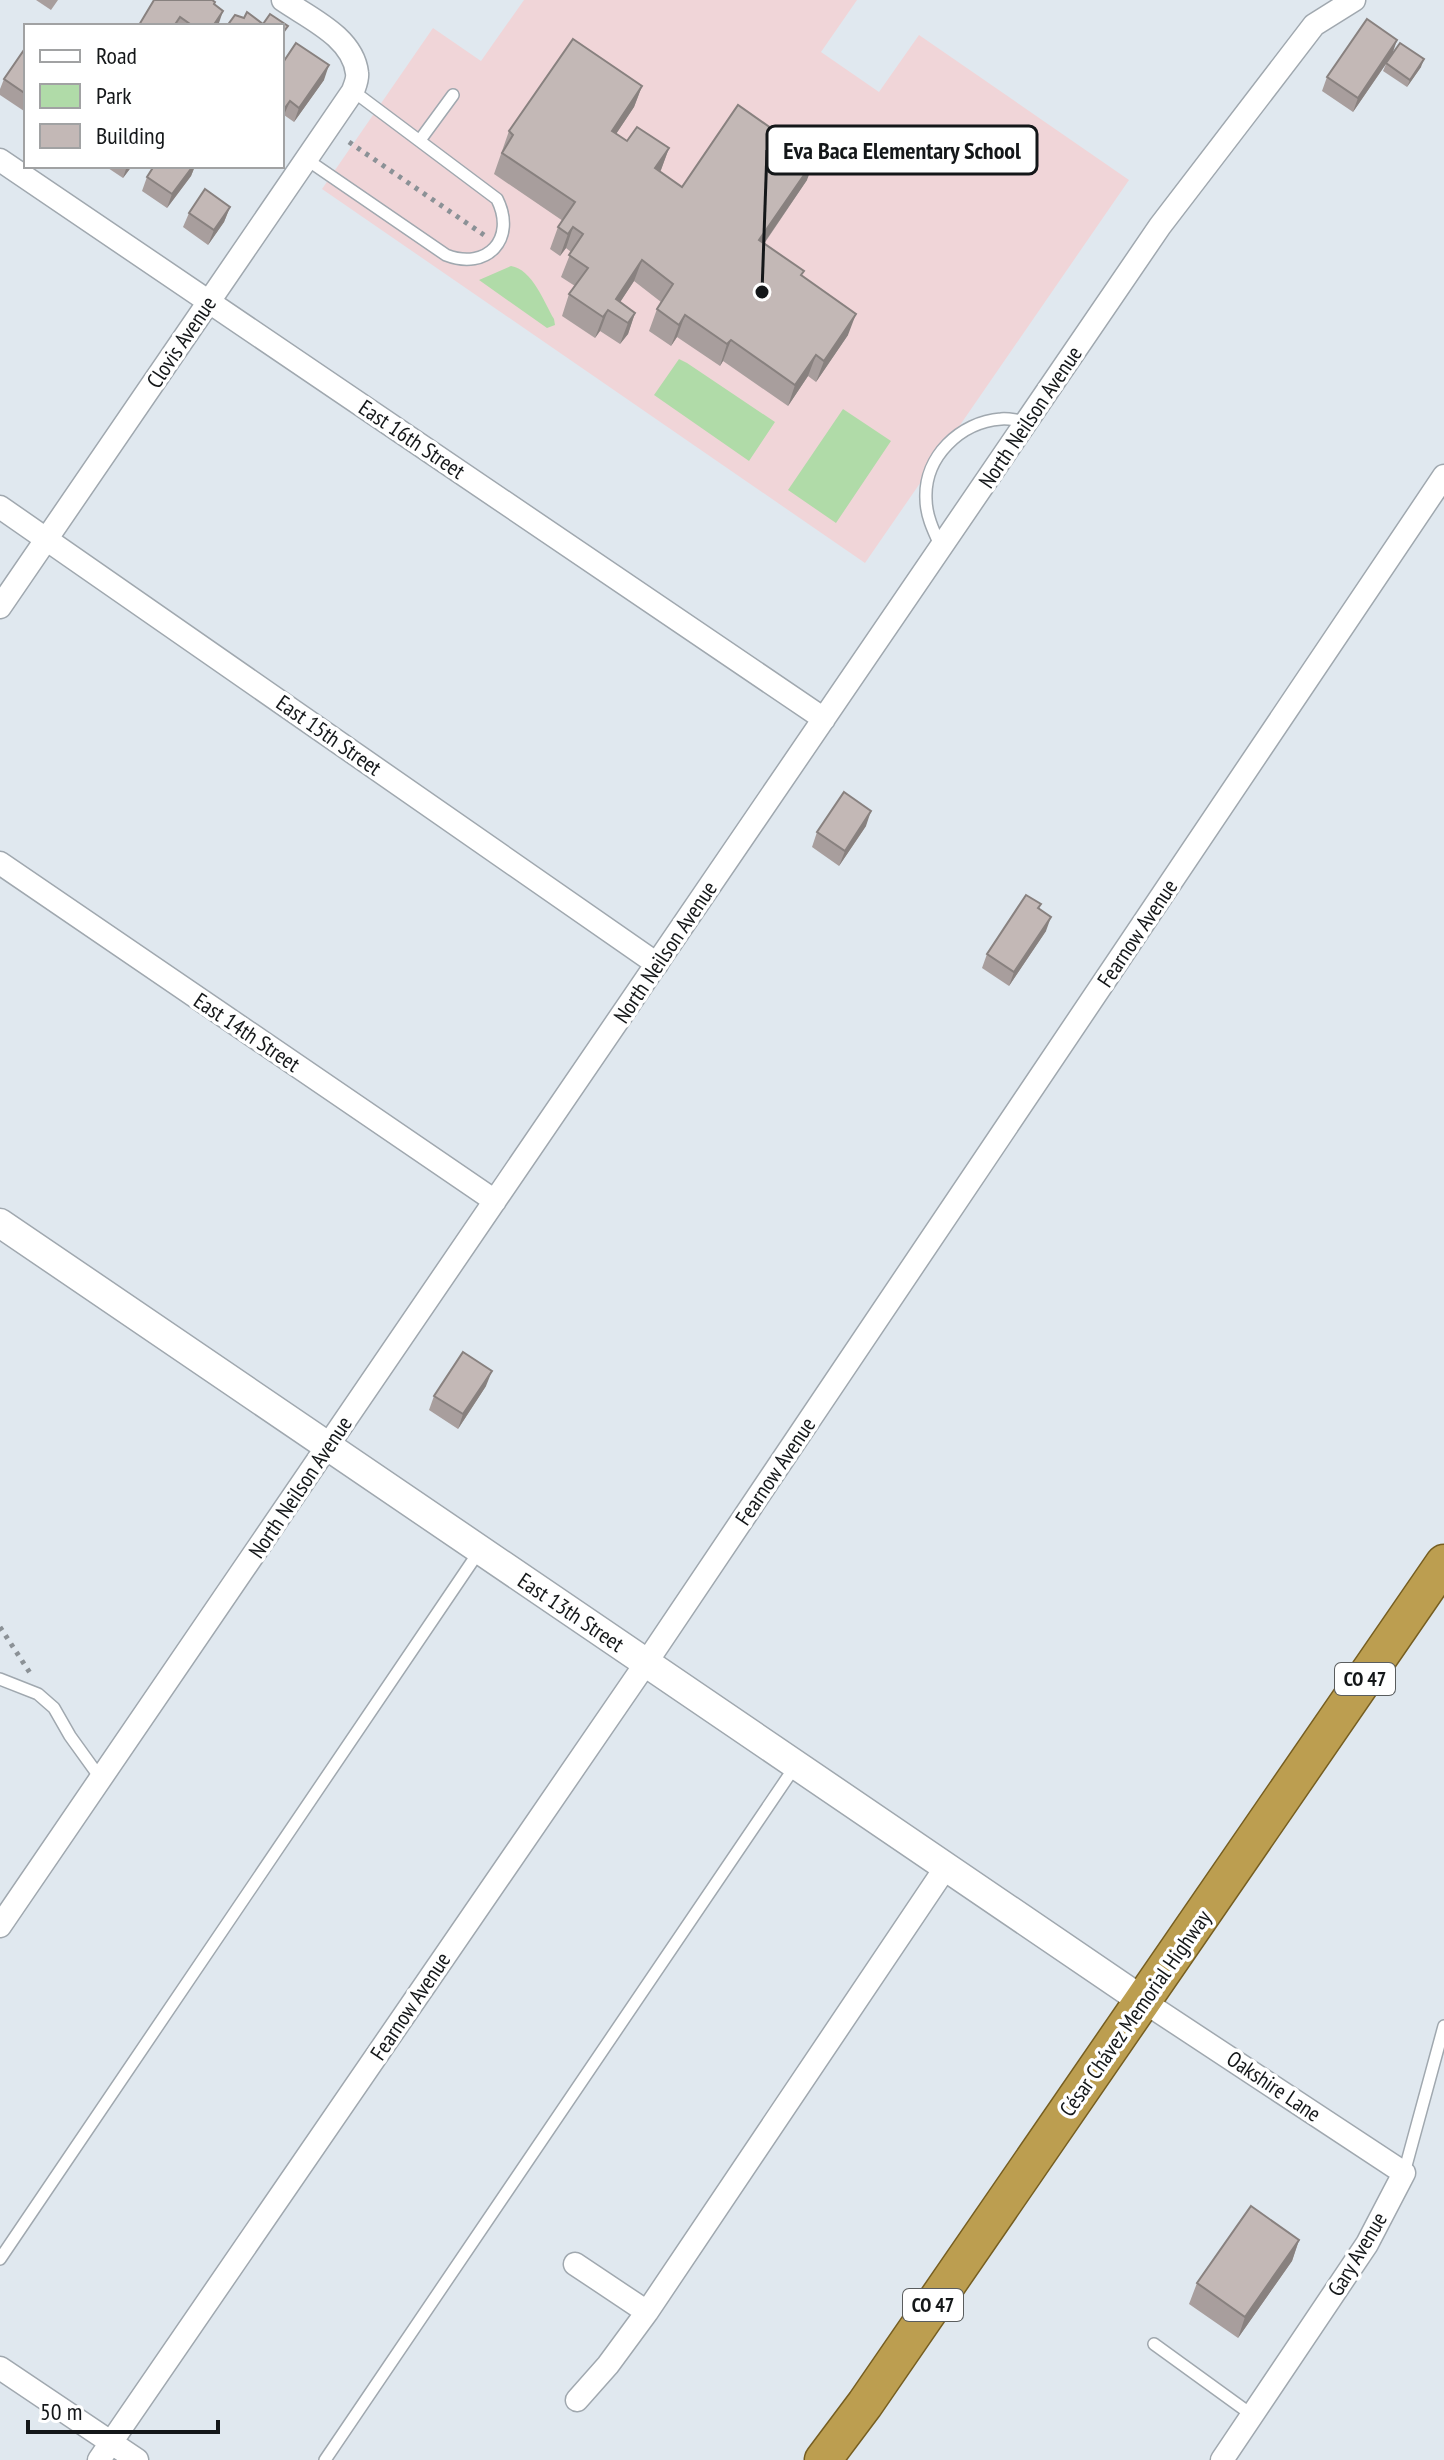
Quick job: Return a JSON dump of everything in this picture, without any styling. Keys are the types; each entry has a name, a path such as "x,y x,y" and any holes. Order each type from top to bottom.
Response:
{"highway":[{"name":"César Chávez Memorial Highway","path":"823,2460 865,2404 1444,1563"}],"street":[{"path":"283,0 336,36 350,51 355,83"},
{"name":"North Neilson Avenue","path":"0,1926 1160,226 1314,25 1354,0"},
{"name":"Clovis Avenue","path":"0,607 355,83"},
{"name":"East 16th Street","path":"0,160 824,719"},
{"name":"Fearnow Avenue","path":"105,2451 646,1663 1444,476"},
{"name":"East 15th Street","path":"0,507 657,964"},
{"name":"East 14th Street","path":"0,863 495,1201"},
{"name":"East 13th Street","path":"0,1223 1143,2001"},
{"path":"577,2400 608,2365 647,2312 946,1867"},
{"name":"Oakshire Lane","path":"1143,2001 1404,2173"},
{"name":"Gary Avenue","path":"1222,2460 1367,2244 1404,2173"},
{"path":"575,2264 647,2312"},
{"path":"0,2368 105,2451 137,2460"}],"lane":[{"path":"305,159 446,255 467,261 479,259 497,244 505,226 504,213 497,199 420,140 355,83"},
{"path":"420,140 453,95"},
{"path":"941,547 929,518 926,500 926,479 934,459 951,440 973,425 1001,419 1027,422"},
{"path":"0,2259 480,1549"},
{"path":"0,1679 38,1694 54,1708 101,1779"},
{"path":"325,2460 796,1765"},
{"name":"Gary Avenue","path":"1404,2173 1444,2026"},
{"path":"1154,2344 1252,2415"}],"path":[{"path":"349,142 497,244"},
{"path":"0,1627 19,1653 46,1701"}],"shaded area":[{"path":"524,0 857,0 821,52 879,92 919,35 1129,180 865,563 322,189 433,28 481,61"}],"green space":[{"path":"511,266 531,280 555,325 547,328 479,280"},
{"path":"679,359 775,422 749,461 654,395"},
{"path":"843,409 891,441 836,523 788,490"}],"building":[{"path":"154,0 212,0 223,11 214,24 190,24 180,17 175,24 140,24"},
{"path":"247,12 263,24 228,24 235,15 244,18"},
{"path":"270,14 288,26 284,31 284,24 263,24"},
{"path":"1367,19 1397,40 1358,98 1327,77"},
{"path":"573,39 642,86 612,131 627,141 637,127 669,148 655,168 682,187 738,105 815,159 759,240 804,271 801,275 856,314 824,361 816,355 795,385 731,340 727,344 685,315 679,325 657,309 673,284 642,260 616,299 635,313 628,323 608,310 603,317 569,294 588,268 569,255 583,234 573,227 568,234 558,227 575,202 502,153 513,135 509,131"},
{"path":"296,43 329,65 299,108 290,101 284,109 284,61"},
{"path":"1400,43 1424,59 1410,80 1386,63"},
{"path":"24,50 24,93 4,79"},
{"path":"153,168 192,168 172,194 147,177"},
{"path":"205,189 230,207 214,230 189,213"},
{"path":"844,792 871,811 845,851 817,832"},
{"path":"1026,895 1041,904 1038,908 1051,917 1014,972 987,954"},
{"path":"463,1352 492,1371 463,1414 434,1396"},
{"path":"1251,2206 1299,2240 1245,2317 1197,2283"}],"place":[{"name":"Eva Baca Elementary School","path":"762,292"}]}
